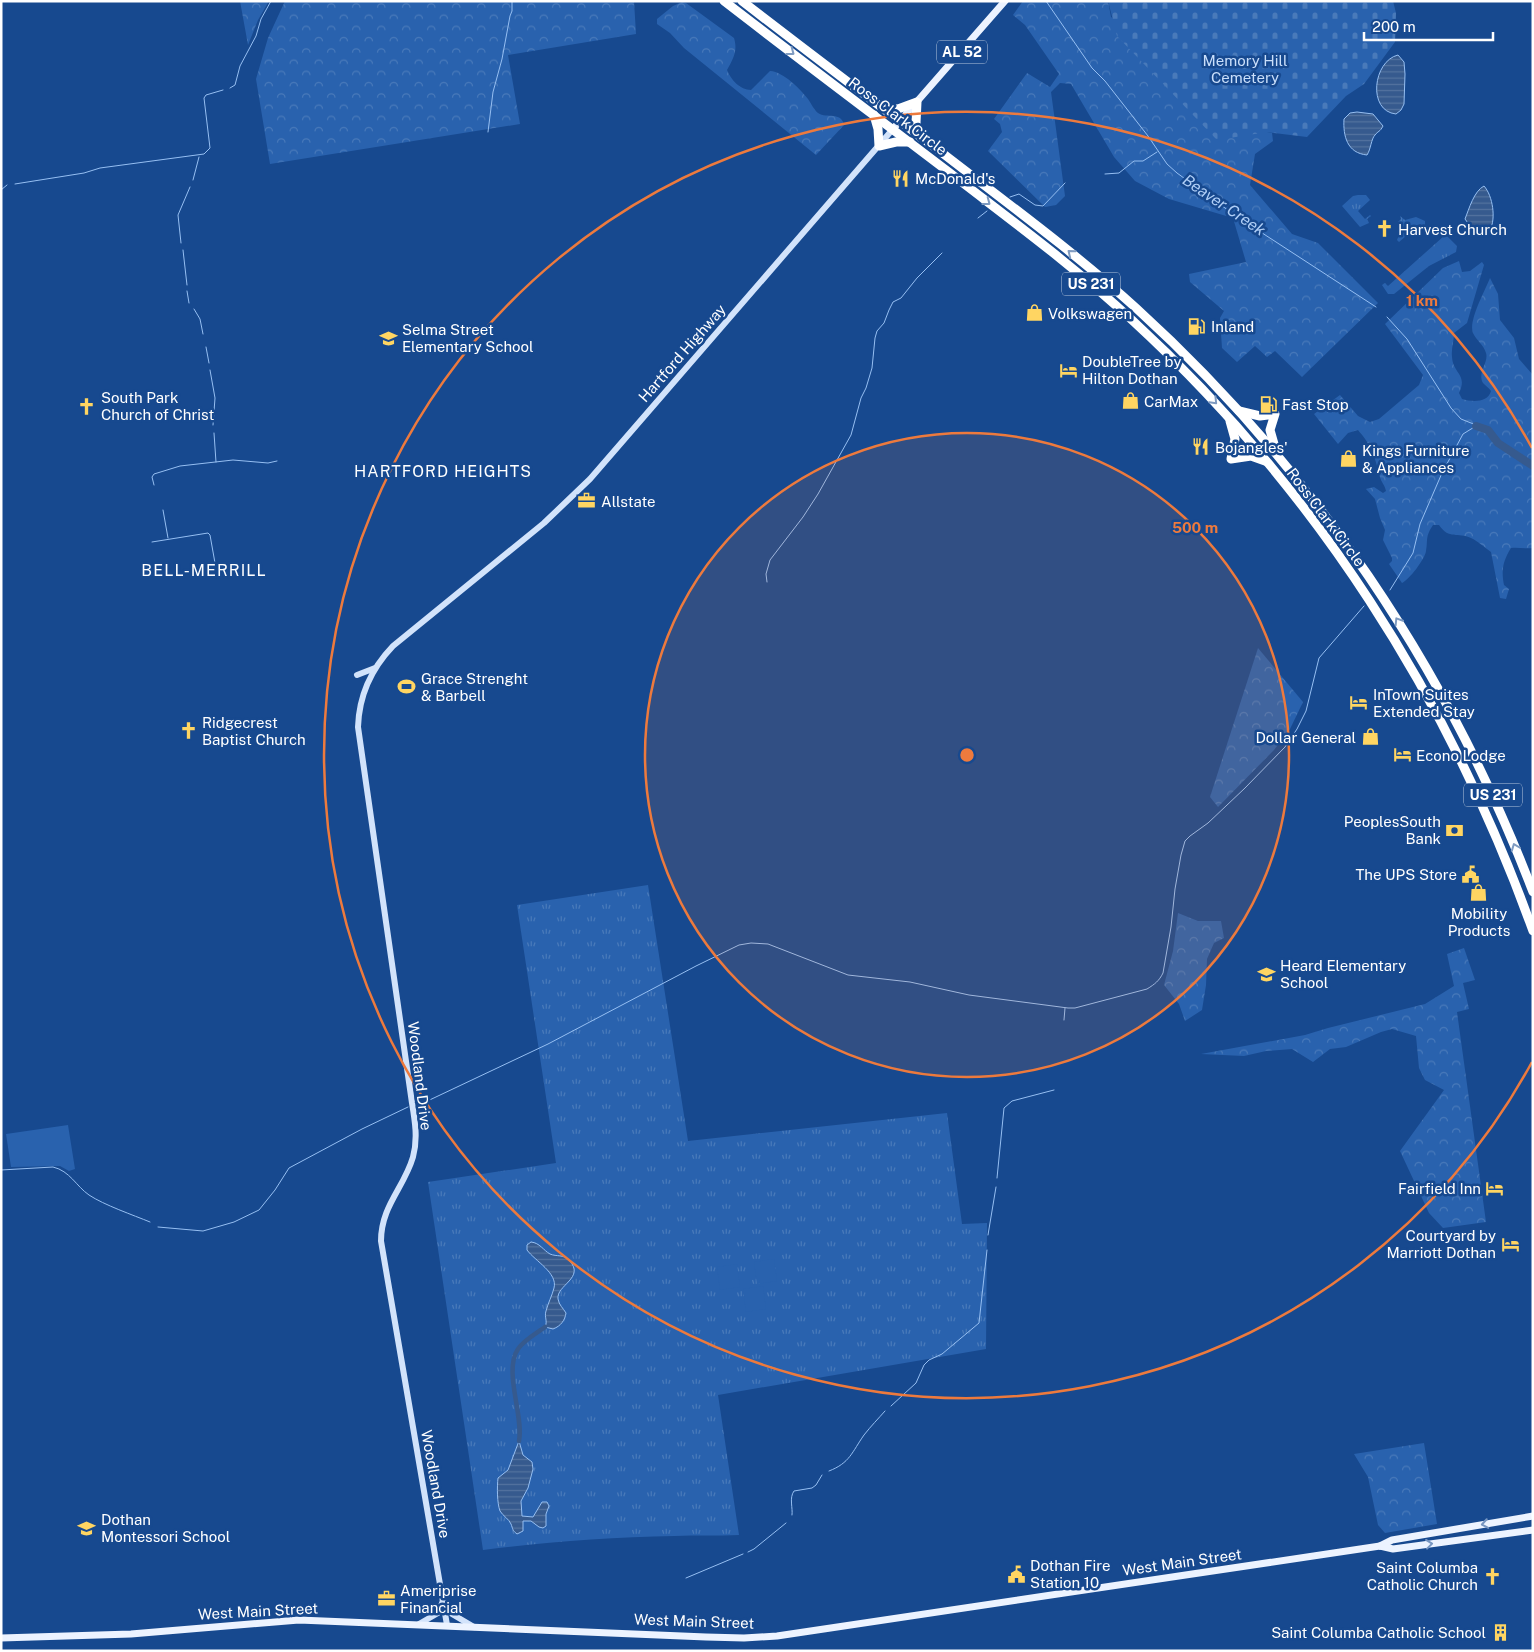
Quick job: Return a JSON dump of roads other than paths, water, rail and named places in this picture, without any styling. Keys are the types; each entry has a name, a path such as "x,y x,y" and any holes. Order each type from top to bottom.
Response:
{"highway":[{"name":"Ross Clark Circle","path":"724,1 968,186 1079,274 1153,339 1229,417 1268,462 1349,570 1392,635 1441,720 1478,795 1500,844 1533,931"},
{"name":"Ross Clark Circle","path":"742,1 751,4 772,24 1086,265 1160,331 1238,411 1278,456 1340,534 1375,584 1424,662 1475,758 1512,839 1533,892"},
{"path":"737,11 746,10 751,4"},
{"path":"766,33 772,24"},
{"path":"881,107 898,109 917,102 916,123 920,137"},
{"path":"874,115 878,129 879,146 896,142 910,142"},
{"path":"968,186 974,178"},
{"path":"1079,274 1086,265"},
{"path":"1153,339 1160,331"},
{"path":"1238,411 1260,416 1275,414 1271,424 1270,435 1278,456"},
{"path":"1229,417 1235,439 1231,459 1251,456 1268,462"},
{"path":"1392,635 1407,644 1412,643"},
{"path":"1405,657 1413,656 1424,662"}],"main road":[{"name":"Hartford Highway","path":"360,700 375,668 403,637 530,535 566,504 590,479 1005,1"},
{"path":"357,675 375,668"},
{"name":"Woodland Drive","path":"360,700 358,727 416,1137 413,1158 384,1217 381,1241 447,1626"},
{"name":"West Main Street","path":"1,1638 131,1634 298,1620 744,1638 777,1636 1380,1546 1392,1540 1533,1516"},
{"name":"West Main Street","path":"1380,1546 1393,1549 1533,1530"},
{"path":"419,1624 438,1613 443,1600"},
{"path":"443,1600 452,1614 474,1627"}],"waterway":[{"path":"230,88 235,85 240,66 256,36 261,19 271,1"},
{"path":"488,132 493,92 502,59 512,11 512,1"},
{"name":"Beaver Creek","path":"1046,1 1092,68 1105,81 1148,136 1167,164 1236,216 1376,307"},
{"path":"15,184 84,173 100,168 204,154 210,148 204,98 206,95 223,90"},
{"path":"1105,174 1119,173 1134,161 1143,161 1157,152"},
{"path":"193,180 199,157"},
{"path":"1010,197 1019,194 1035,205 1043,206 1065,183"},
{"path":"1,190 7,185"},
{"path":"181,243 178,215 190,187"},
{"path":"978,218 987,211"},
{"path":"183,250 187,285"},
{"path":"767,582 766,574 770,560 818,494 851,435 861,398 872,368 877,331 884,323 893,302 901,298 917,278 942,253"},
{"path":"187,291 189,303"},
{"path":"194,309 200,319 203,334"},
{"name":"Beaver Creek","path":"1387,317 1407,339 1451,408 1461,419 1476,425"},
{"path":"206,347 209,363"},
{"path":"210,370 215,398 213,425"},
{"path":"1390,590 1413,553 1420,524 1442,473 1463,434 1476,426"},
{"name":"Beaver Creek","path":"1476,426 1488,430 1498,443 1533,466"},
{"path":"214,433 216,462"},
{"path":"154,485 152,477 154,474 180,466 233,460 268,463 277,461"},
{"path":"163,510 168,538"},
{"path":"152,542 208,533 215,563"},
{"path":"419,1105 548,1044 739,945 751,943 768,944 848,975 910,982 969,995 1068,1008 1075,1008 1147,989 1163,973 1175,889 1185,841 1208,823 1285,747 1306,711 1319,658 1364,606"},
{"path":"1064,1020 1065,1008"},
{"path":"997,1178 1004,1108 1012,1101 1054,1090"},
{"path":"158,1227 203,1231 234,1222 259,1210 289,1168 408,1107"},
{"path":"1,1170 53,1167 59,1169 95,1199 150,1222"},
{"path":"988,1235 996,1187"},
{"path":"891,1406 916,1383 924,1365 929,1360 942,1354 979,1323 987,1250"},
{"path":"519,1441 519,1419 513,1381 514,1358 518,1349 545,1327"},
{"path":"829,1471 846,1461 864,1435 885,1411"},
{"path":"792,1515 791,1500 794,1491 812,1488 822,1475"},
{"path":"748,1552 786,1523"},
{"path":"686,1578 743,1554"}],"place":[{"name":"McDonald's","path":"901,178"},
{"name":"Harvest Church","path":"1384,229"},
{"name":"Volkswagen","path":"1034,313"},
{"name":"Inland","path":"1197,326"},
{"name":"Selma Street Elementary School","path":"388,338"},
{"name":"DoubleTree by Hilton Dothan","path":"1068,370"},
{"name":"CarMax","path":"1130,401"},
{"name":"Fast Stop","path":"1268,404"},
{"name":"South Park Church of Christ","path":"87,406"},
{"name":"Bojangles'","path":"1201,447"},
{"name":"Kings Furniture & Appliances","path":"1348,459"},
{"name":"Allstate","path":"587,501"},
{"name":"Grace Strenght & Barbell","path":"407,687"},
{"name":"InTown Suites Extended Stay","path":"1359,703"},
{"name":"Ridgecrest Baptist Church","path":"188,731"},
{"name":"Dollar General","path":"1370,737"},
{"name":"Econo Lodge","path":"1402,755"},
{"name":"PeoplesSouth Bank","path":"1455,830"},
{"name":"The UPS Store","path":"1471,874"},
{"name":"Mobility Products","path":"1479,892"},
{"name":"Heard Elementary School","path":"1266,974"},
{"name":"Fairfield Inn","path":"1495,1188"},
{"name":"Courtyard by Marriott Dothan","path":"1510,1244"},
{"name":"Dothan Montessori School","path":"87,1528"},
{"name":"Dothan Fire Station 10","path":"1016,1574"},
{"name":"Saint Columba Catholic Church","path":"1492,1576"},
{"name":"Ameriprise Financial","path":"386,1599"},
{"name":"Saint Columba Catholic School","path":"1500,1632"}],"district":[{"name":"HARTFORD HEIGHTS","path":"443,471"},
{"name":"BELL-MERRILL","path":"204,570"}],"park label":[{"name":"Memory Hill Cemetery","path":"1245,68"}]}
